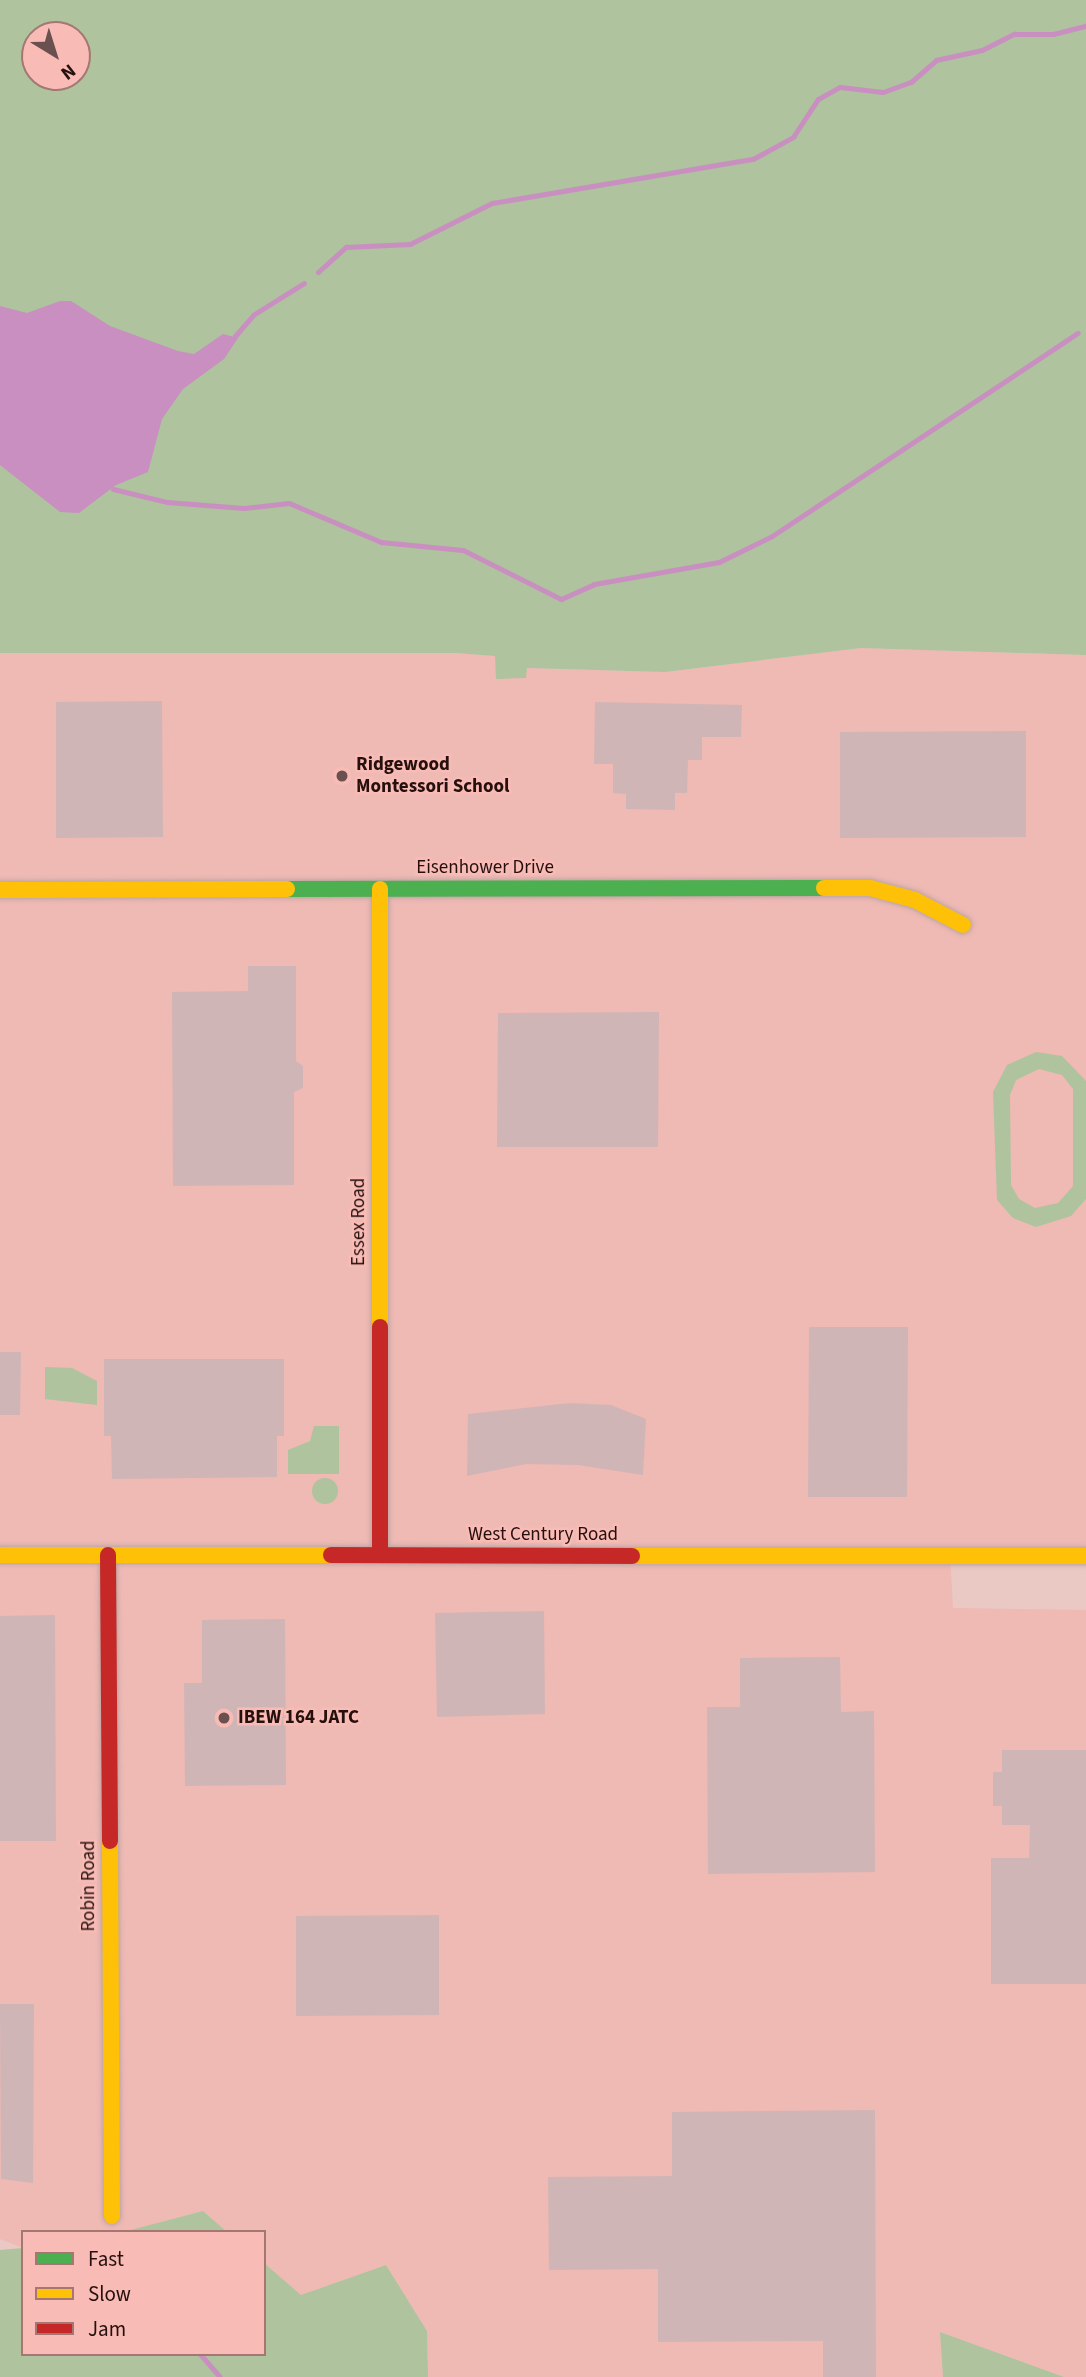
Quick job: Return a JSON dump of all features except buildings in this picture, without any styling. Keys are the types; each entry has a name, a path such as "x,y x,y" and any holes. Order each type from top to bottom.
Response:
{"street":[{"name":"Eisenhower Drive","path":"0,890 870,888 915,900 963,925"},
{"name":"Essex Road","path":"380,889 380,1555"},
{"name":"West Century Road","path":"0,1555 1086,1556"},
{"name":"Robin Road","path":"108,1555 112,2216"}],"shaded area":[{"path":"60,301 71,301 110,326 178,351 194,354 223,334 238,338 224,359 183,389 162,419 148,472 116,485 79,513 60,512 0,465 0,306 27,313"},
{"path":"861,648 1086,655 1086,1556 950,1557 953,1608 1086,1610 1086,2377 1064,2377 940,2332 943,2377 428,2377 427,2331 386,2265 301,2295 266,2265 266,2230 225,2230 203,2211 131,2230 21,2230 21,2247 0,2239 0,653 456,653 496,656 496,679 526,668 665,672"}],"green space":[{"path":"0,0 1086,0 1086,655 861,648 665,672 527,668 526,678 496,679 495,656 456,653 0,653"},
{"path":"1036,1052 1062,1056 1086,1081 1086,1199 1071,1216 1036,1227 1013,1218 997,1200 993,1092 1007,1065","holes":["1039,1069 1062,1075 1073,1089 1073,1186 1058,1203 1035,1208 1019,1199 1011,1185 1010,1095 1016,1080"]},
{"path":"45,1367 72,1368 97,1381 97,1405 45,1399"},
{"path":"314,1426 339,1426 339,1474 288,1474 288,1450 310,1441"},
{"path":"325,1478 334,1482 338,1491 334,1500 325,1504 316,1500 312,1491 316,1482"},
{"path":"203,2211 225,2230 131,2230"},
{"path":"21,2248 21,2356 266,2356 266,2265 301,2295 386,2265 427,2331 428,2377 0,2377 0,2250"},
{"path":"940,2332 1064,2377 943,2377"}],"waterway":[{"path":"318,272 346,247 410,244 492,203 753,159 793,137 818,99 840,87 883,92 911,82 936,60 982,50 1014,34 1053,34 1086,26"},
{"path":"235,336 253,315 304,283"},
{"path":"113,489 167,502 244,508 289,503 381,542 463,550 561,599 594,584 719,562 772,536 1078,333"},
{"path":"202,2356 220,2377"}],"traffic: fast":[{"path":"287,889 824,888"}],"traffic: slow":[{"path":"824,888 870,888 915,900 963,925"},
{"path":"0,890 287,889"},
{"path":"380,889 380,1327"},
{"path":"0,1555 331,1555"},
{"path":"632,1556 1086,1556"},
{"path":"110,1841 112,2216"}],"traffic: jam":[{"path":"380,1327 380,1555"},
{"path":"108,1555 110,1841"},
{"path":"331,1555 632,1556"}],"place":[{"name":"Ridgewood Montessori School","path":"342,776"},
{"name":"IBEW 164 JATC","path":"224,1718"}]}
